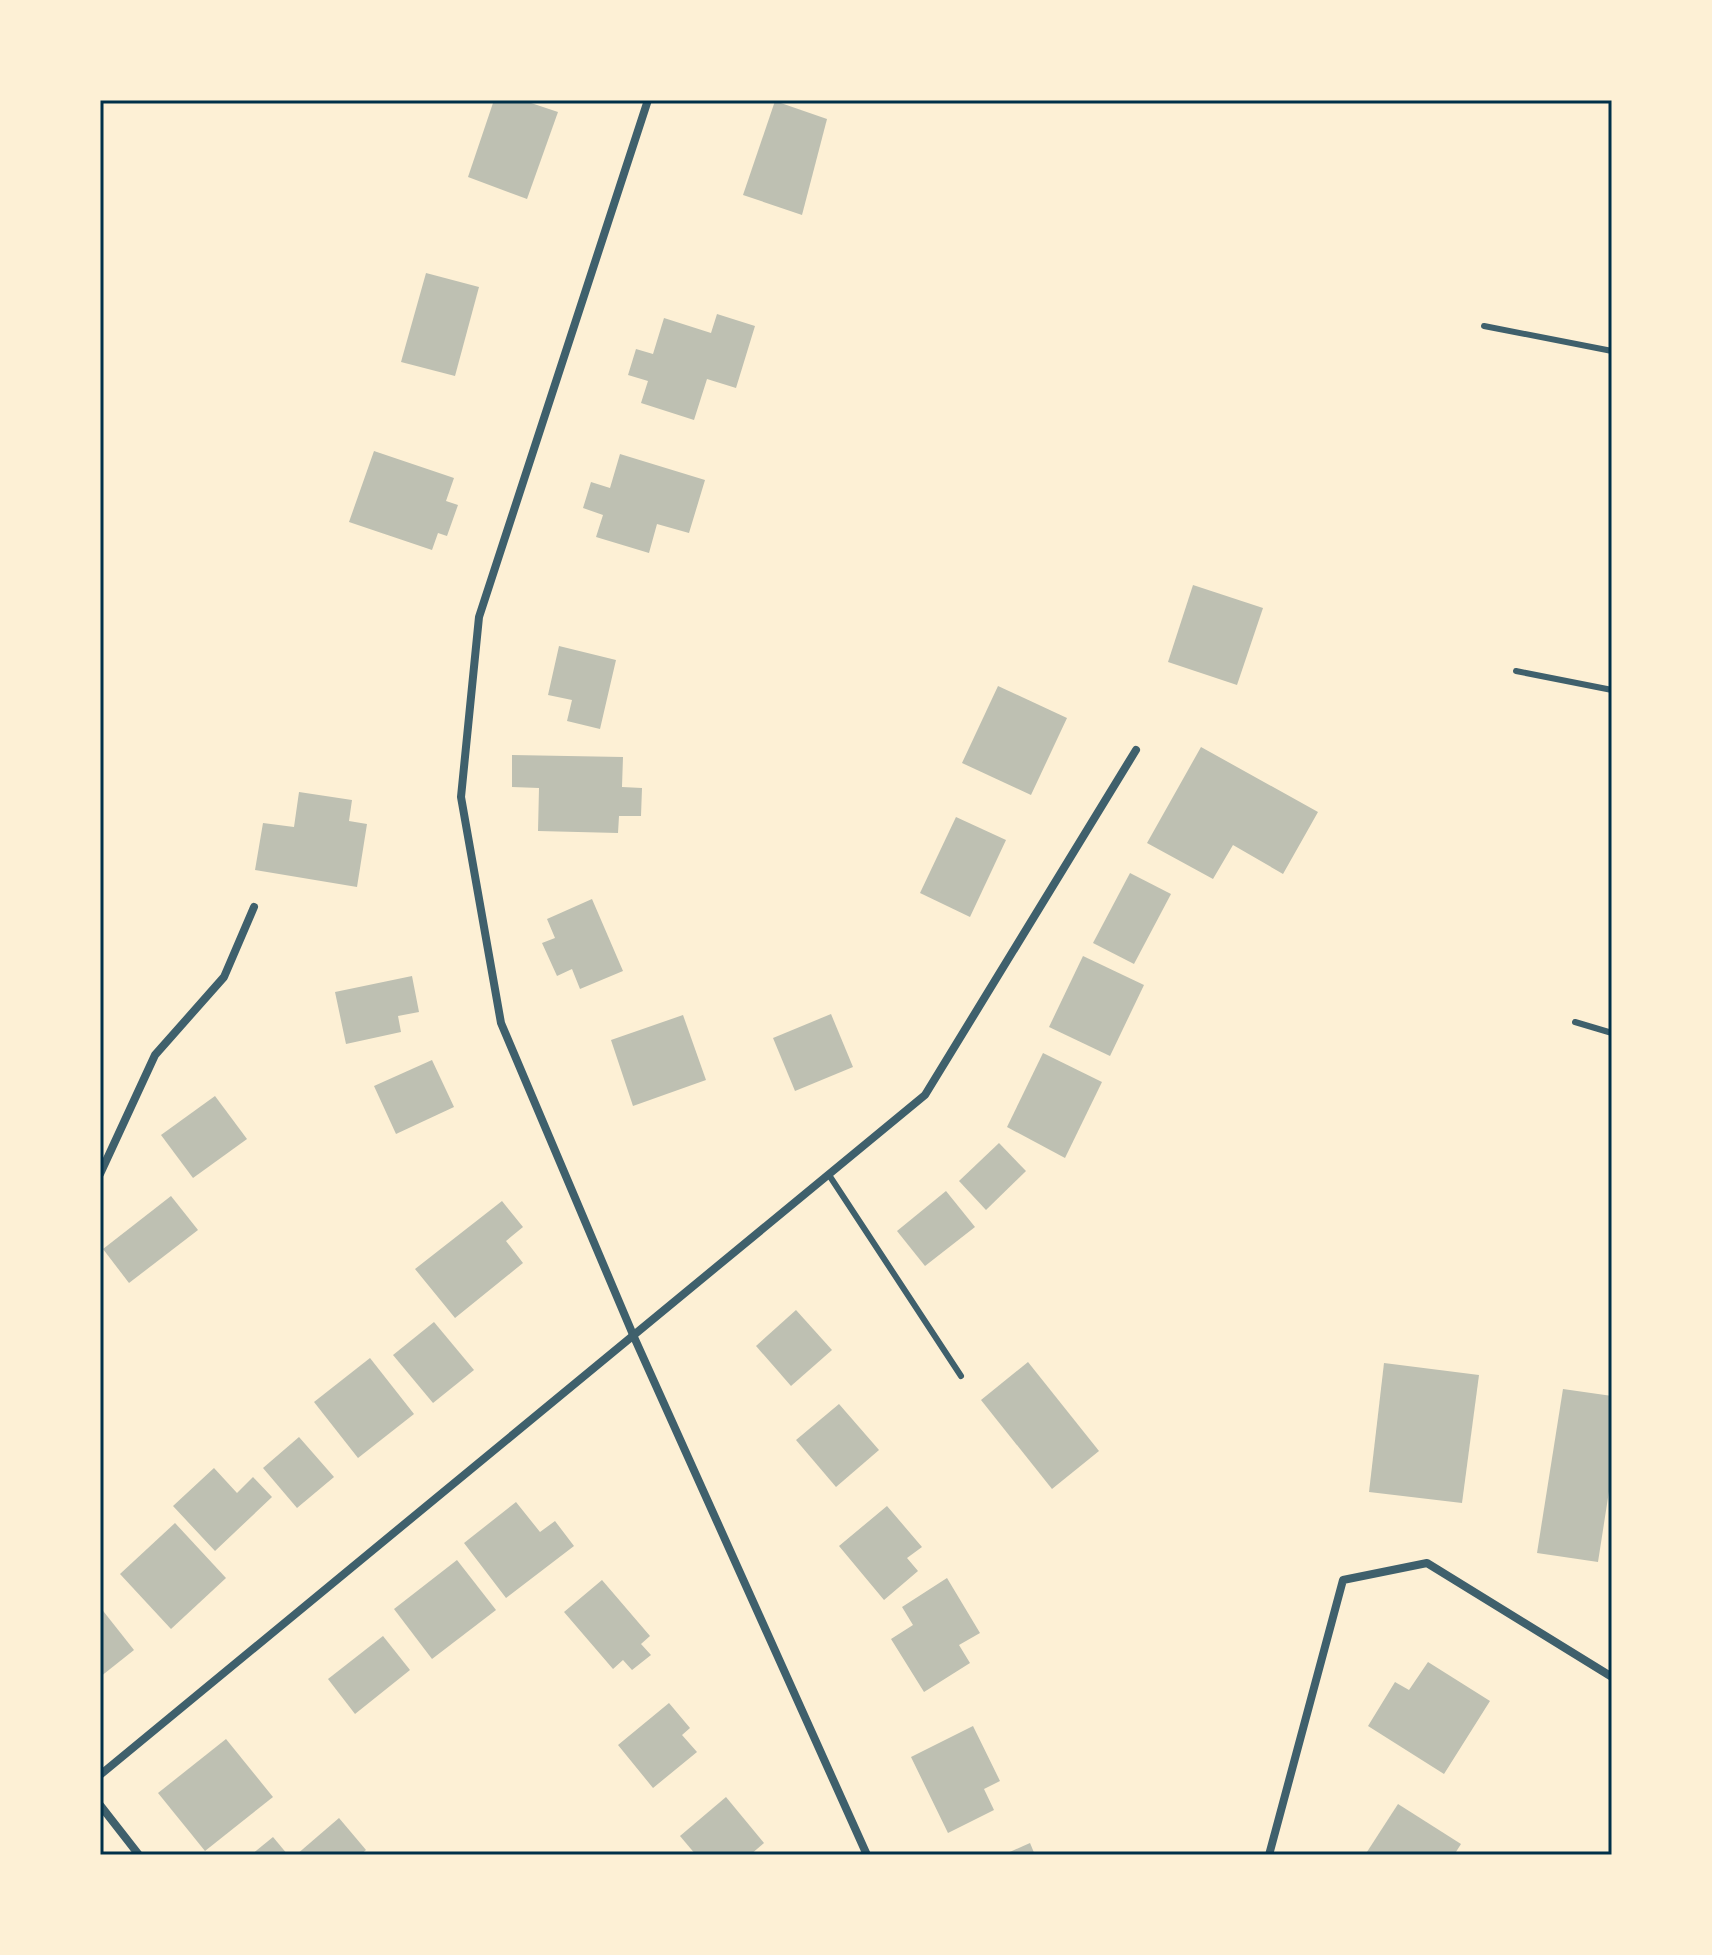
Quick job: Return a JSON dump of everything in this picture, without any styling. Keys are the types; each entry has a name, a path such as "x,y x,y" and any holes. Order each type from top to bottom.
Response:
{"street":[{"path":"648,100 479,617 461,797 501,1023 634,1337 867,1855"},
{"path":"100,1775 925,1095 1136,750"},
{"path":"100,1174 155,1055 224,977 254,907"},
{"path":"1269,1855 1343,1580 1427,1563 1612,1677"},
{"path":"100,1805 139,1855"}],"lane":[{"path":"1484,326 1612,351"},
{"path":"1516,671 1612,690"},
{"path":"1575,1022 1612,1033"},
{"path":"829,1175 961,1376"}],"building":[{"path":"494,100 522,100 558,112 527,199 468,177"},
{"path":"775,101 827,119 802,215 743,195"},
{"path":"426,273 479,287 455,376 401,362"},
{"path":"717,314 755,326 736,388 707,379 694,420 641,403 648,381 628,375 636,349 653,354 664,318 711,333"},
{"path":"374,451 454,478 446,501 458,505 447,536 438,533 432,550 349,522"},
{"path":"620,454 705,480 689,533 657,524 649,553 596,537 603,515 583,508 591,482 610,488"},
{"path":"1193,585 1263,608 1237,685 1168,662"},
{"path":"559,646 616,660 600,729 567,721 572,700 548,695"},
{"path":"998,686 1067,718 1031,795 962,763"},
{"path":"1201,747 1318,812 1283,874 1233,845 1213,879 1147,843"},
{"path":"512,755 623,757 622,787 642,788 641,816 619,816 618,833 538,831 539,788 512,787"},
{"path":"299,792 352,800 349,821 367,824 357,887 255,870 263,823 294,827"},
{"path":"956,817 1006,840 970,917 920,893"},
{"path":"1130,873 1171,894 1134,964 1093,943"},
{"path":"592,899 623,971 580,989 572,969 557,976 542,943 555,938 547,919"},
{"path":"1083,956 1144,985 1110,1056 1049,1027"},
{"path":"412,976 419,1012 398,1016 401,1032 346,1044 335,992"},
{"path":"831,1014 853,1067 795,1091 773,1038"},
{"path":"683,1015 706,1080 633,1106 611,1040"},
{"path":"1043,1053 1102,1082 1065,1158 1007,1127"},
{"path":"432,1060 454,1107 396,1134 374,1086"},
{"path":"215,1096 247,1139 193,1178 161,1135"},
{"path":"999,1143 1026,1171 986,1210 959,1181"},
{"path":"946,1191 975,1227 925,1266 897,1231"},
{"path":"171,1196 198,1230 129,1283 103,1249"},
{"path":"502,1201 523,1227 506,1241 523,1263 455,1318 415,1269"},
{"path":"796,1310 832,1350 791,1386 756,1346"},
{"path":"434,1322 474,1370 433,1403 393,1355"},
{"path":"370,1358 414,1414 358,1458 314,1402"},
{"path":"1028,1362 1099,1451 1052,1489 981,1400"},
{"path":"1384,1363 1479,1375 1462,1503 1369,1492"},
{"path":"1563,1389 1612,1396 1612,1472 1598,1562 1537,1553"},
{"path":"839,1404 879,1450 836,1487 796,1440"},
{"path":"299,1437 334,1477 297,1508 263,1468"},
{"path":"214,1468 237,1493 253,1477 272,1497 215,1551 173,1506"},
{"path":"516,1502 540,1532 555,1521 574,1546 506,1598 464,1543"},
{"path":"887,1506 922,1547 907,1558 918,1571 884,1600 839,1546"},
{"path":"175,1523 226,1578 171,1629 120,1574"},
{"path":"457,1560 496,1610 432,1659 394,1609"},
{"path":"947,1578 980,1633 959,1645 970,1663 924,1692 891,1639 913,1625 902,1607"},
{"path":"602,1580 650,1636 641,1644 651,1655 632,1670 623,1660 613,1669 564,1612"},
{"path":"100,1607 134,1650 100,1677"},
{"path":"383,1636 410,1670 355,1714 328,1679"},
{"path":"1428,1662 1490,1701 1444,1774 1368,1726 1395,1682 1409,1690"},
{"path":"669,1703 690,1728 682,1735 697,1752 653,1788 618,1745"},
{"path":"973,1726 1000,1781 984,1789 994,1810 948,1833 911,1757"},
{"path":"226,1739 273,1797 205,1851 158,1793"},
{"path":"726,1797 764,1843 750,1855 696,1855 680,1836"},
{"path":"1398,1804 1461,1844 1454,1855 1365,1855"},
{"path":"339,1818 366,1850 360,1855 296,1855"},
{"path":"273,1837 288,1855 251,1855"},
{"path":"1030,1843 1035,1855 1003,1855"}]}
